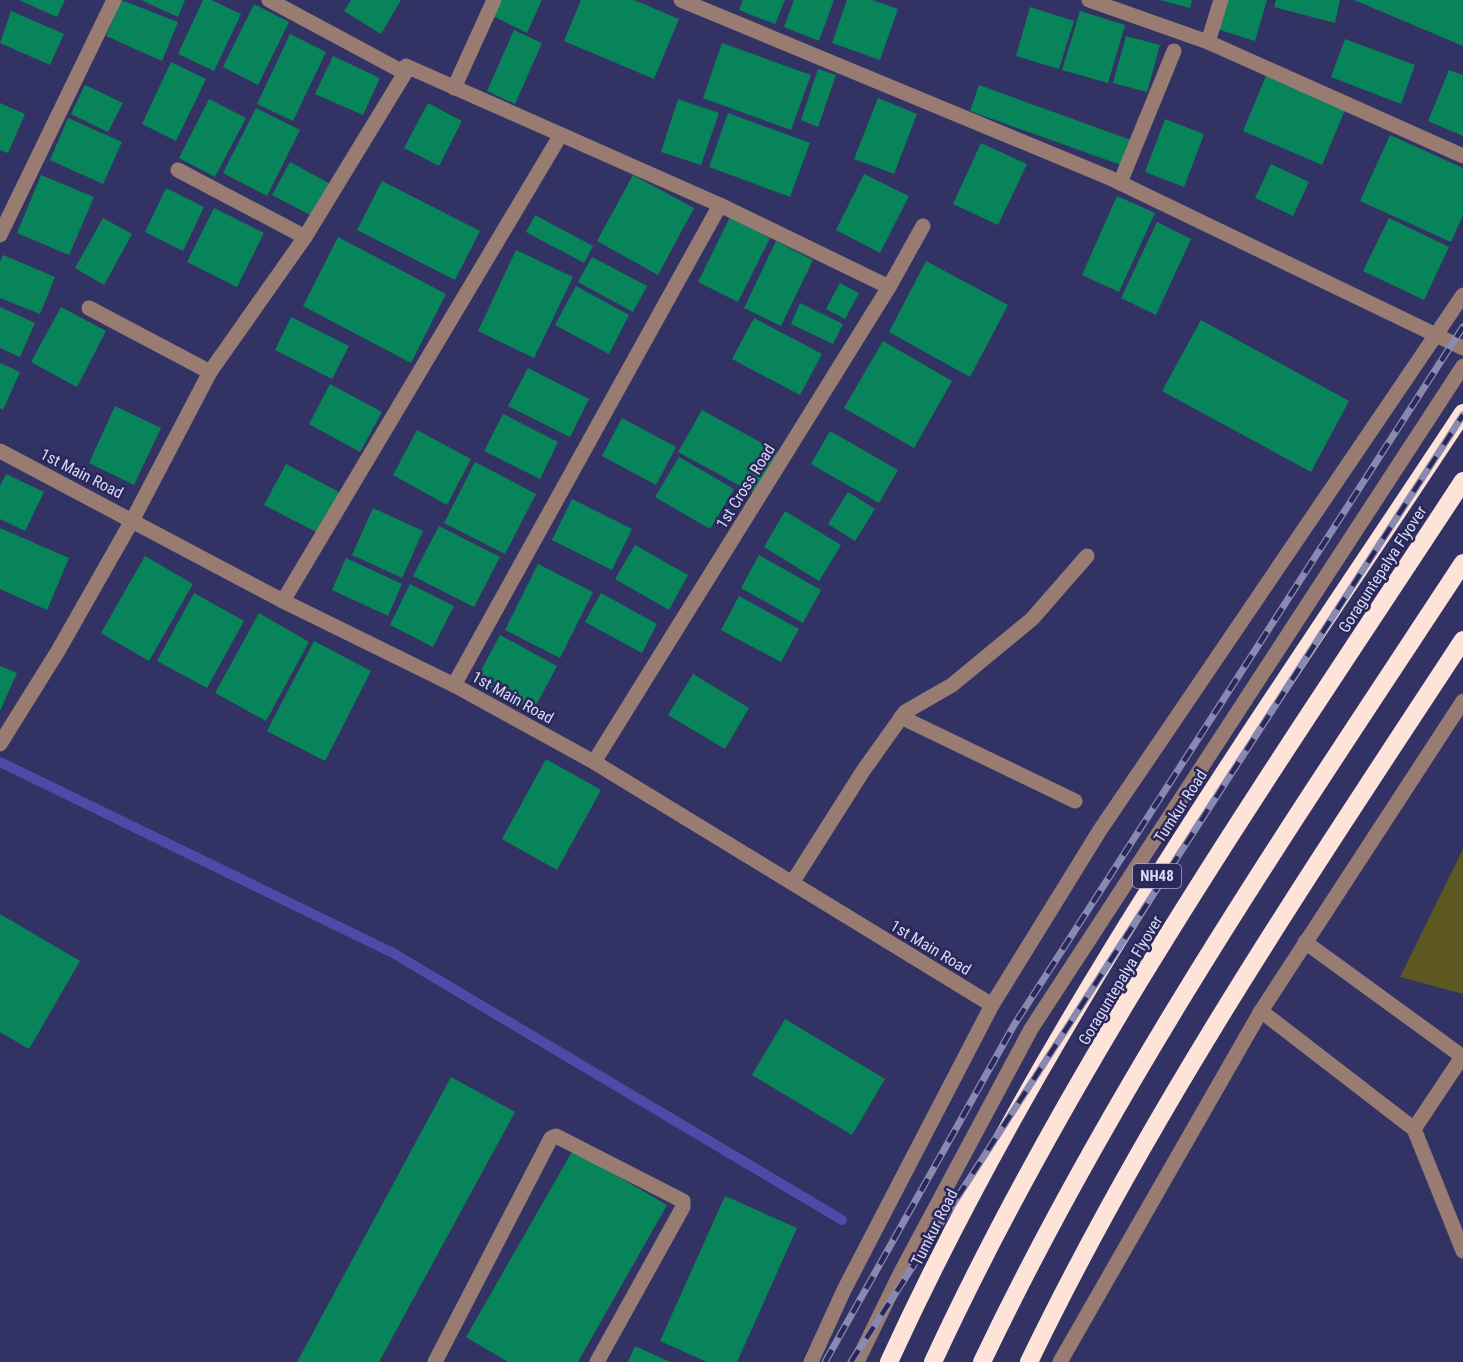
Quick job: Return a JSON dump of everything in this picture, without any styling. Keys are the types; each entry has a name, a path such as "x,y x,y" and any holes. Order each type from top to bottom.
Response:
{"highway":[{"name":"Tumkur Road","path":"889,1362 912,1311 1018,1106 1146,893 1463,413"},
{"name":"Goraguntepalya Flyover","path":"933,1362 1004,1220 1067,1105 1141,980 1463,481"},
{"path":"982,1362 1088,1155 1156,1037 1463,563"},
{"path":"1029,1362 1072,1273 1248,970 1463,640"}],"street":[{"path":"0,235 114,0"},
{"path":"269,0 405,73"},
{"path":"454,88 494,0"},
{"path":"681,0 790,43 1120,183 1463,348"},
{"path":"1089,0 1209,42 1463,156"},
{"path":"1209,42 1221,0"},
{"path":"1120,183 1174,51"},
{"path":"0,744 58,651 132,519 210,372 305,237 405,73 406,66 720,205 889,287"},
{"path":"284,601 560,136"},
{"path":"178,170 305,237"},
{"path":"454,686 720,205"},
{"name":"1st Cross Road","path":"594,762 889,287 923,226"},
{"path":"811,1362 844,1290 992,1005 1100,830 1463,296"},
{"path":"89,308 210,372"},
{"path":"857,1362 901,1272 1031,1029 1463,366"},
{"name":"1st Main Road","path":"0,451 284,601 454,686 594,762 992,1005"},
{"path":"792,884 863,771 905,712 952,685 1032,619 1087,556"},
{"path":"1060,1362 1260,1011 1463,701"},
{"path":"902,717 1075,801"},
{"path":"1305,942 1462,1057 1414,1129"},
{"path":"1260,1011 1414,1129 1463,1251"},
{"path":"435,1362 551,1138 556,1136 683,1201 683,1207 597,1362"}],"shaded area":[{"path":"1463,849 1463,994 1400,977"}],"building":[{"path":"19,0 65,0 57,17"},
{"path":"121,0 178,22 162,61 106,36"},
{"path":"141,0 185,0 178,17"},
{"path":"203,0 211,0 241,14 214,71 178,54"},
{"path":"351,0 401,0 381,34 344,11"},
{"path":"500,0 542,0 527,33 493,16"},
{"path":"581,0 634,0 679,19 654,79 564,41"},
{"path":"743,0 785,0 775,24 739,10"},
{"path":"794,0 834,0 819,41 784,27"},
{"path":"847,0 872,0 898,9 880,60 832,43"},
{"path":"1160,0 1192,0 1190,8"},
{"path":"1226,0 1267,0 1255,41 1217,29"},
{"path":"1276,0 1340,0 1335,23 1274,7"},
{"path":"1354,0 1463,0 1463,46"},
{"path":"254,4 289,22 258,85 223,67"},
{"path":"1030,7 1074,21 1059,69 1016,56"},
{"path":"11,11 64,34 50,65 0,43"},
{"path":"1080,11 1125,25 1108,83 1062,70"},
{"path":"514,30 542,43 515,104 487,91"},
{"path":"290,34 326,52 293,121 257,104"},
{"path":"1126,36 1160,45 1147,92 1113,83"},
{"path":"1345,39 1415,65 1401,104 1331,77"},
{"path":"722,43 811,75 791,130 703,98"},
{"path":"333,56 380,78 363,115 315,94"},
{"path":"171,62 206,79 176,141 142,124"},
{"path":"818,69 836,75 818,127 801,120"},
{"path":"1449,70 1463,75 1463,136 1428,121"},
{"path":"1266,76 1345,110 1322,165 1243,131"},
{"path":"85,85 123,103 108,132 71,114"},
{"path":"979,85 1131,140 1121,165 970,111"},
{"path":"878,98 917,114 894,174 854,159"},
{"path":"209,99 246,118 215,177 179,158"},
{"path":"678,99 719,113 701,165 661,152"},
{"path":"0,103 25,114 8,153 0,150"},
{"path":"428,103 462,121 439,166 404,148"},
{"path":"256,108 300,130 267,196 223,173"},
{"path":"728,113 810,143 790,197 709,167"},
{"path":"68,118 122,142 103,184 50,160"},
{"path":"1165,119 1204,134 1184,187 1145,172"},
{"path":"1390,135 1463,168 1463,215 1451,242 1360,201"},
{"path":"981,143 1027,164 998,225 953,204"},
{"path":"290,162 329,183 312,216 272,195"},
{"path":"1271,164 1309,182 1293,216 1255,198"},
{"path":"864,174 909,196 880,253 836,230"},
{"path":"41,175 94,197 69,255 17,233"},
{"path":"633,175 694,208 658,275 597,241"},
{"path":"382,181 480,231 455,280 357,230"},
{"path":"166,188 204,207 183,251 145,232"},
{"path":"1117,196 1155,213 1119,292 1082,275"},
{"path":"214,208 264,233 237,287 187,262"},
{"path":"535,215 593,246 584,263 526,232"},
{"path":"730,217 770,238 738,302 698,282"},
{"path":"103,218 132,234 104,285 75,268"},
{"path":"1389,218 1449,247 1424,300 1363,271"},
{"path":"1157,222 1191,239 1156,315 1121,298"},
{"path":"338,237 446,294 411,363 303,306"},
{"path":"776,241 813,260 781,326 744,308"},
{"path":"516,250 573,277 534,358 478,331"},
{"path":"3,255 55,277 40,314 0,298 0,262"},
{"path":"592,257 647,286 633,312 578,282"},
{"path":"926,261 1008,305 970,377 889,332"},
{"path":"840,283 859,293 845,319 826,309"},
{"path":"576,286 629,315 609,354 555,325"},
{"path":"800,303 843,324 833,344 791,324"},
{"path":"0,307 35,323 20,357 0,348"},
{"path":"61,307 106,331 77,387 31,362"},
{"path":"291,317 349,346 332,379 275,350"},
{"path":"754,318 822,354 800,395 732,359"},
{"path":"1201,320 1349,401 1311,472 1162,391"},
{"path":"883,341 952,381 914,448 844,408"},
{"path":"0,363 20,372 3,410 0,408"},
{"path":"528,368 589,399 570,437 508,406"},
{"path":"330,384 382,412 360,452 309,424"},
{"path":"115,406 161,428 134,485 89,463"},
{"path":"702,410 778,452 755,494 678,452"},
{"path":"503,414 558,442 540,479 484,451"},
{"path":"622,418 676,447 656,485 602,456"},
{"path":"417,430 471,459 447,505 393,475"},
{"path":"830,431 898,470 879,503 811,464"},
{"path":"679,457 734,489 710,529 655,497"},
{"path":"475,462 536,494 505,554 444,523"},
{"path":"286,464 341,493 320,534 264,505"},
{"path":"6,474 44,492 25,531 0,519 0,486"},
{"path":"848,492 875,509 855,541 828,524"},
{"path":"572,499 632,529 612,570 552,540"},
{"path":"373,508 423,531 402,578 352,555"},
{"path":"785,511 841,545 819,581 764,547"},
{"path":"439,526 500,557 474,607 413,576"},
{"path":"0,528 69,558 47,610 0,589"},
{"path":"635,545 688,575 669,610 615,579"},
{"path":"759,555 821,590 803,623 741,588"},
{"path":"145,556 193,584 149,661 101,633"},
{"path":"346,558 402,584 388,616 332,590"},
{"path":"538,564 593,592 560,658 505,630"},
{"path":"410,584 454,606 433,647 390,625"},
{"path":"194,593 244,621 207,688 157,661"},
{"path":"601,593 657,624 642,653 585,622"},
{"path":"739,596 799,629 781,662 721,630"},
{"path":"259,613 309,642 266,721 215,693"},
{"path":"500,635 557,666 533,711 476,680"},
{"path":"314,641 371,671 325,761 267,731"},
{"path":"0,666 17,673 0,711"},
{"path":"693,674 749,708 725,749 668,715"},
{"path":"546,759 601,790 557,870 502,839"},
{"path":"0,914 80,961 29,1049 0,1032"},
{"path":"785,1019 885,1079 852,1135 752,1075"},
{"path":"451,1077 515,1112 379,1362 297,1362"},
{"path":"573,1150 667,1205 578,1362 508,1362 466,1337"},
{"path":"725,1196 797,1228 737,1362 707,1362 660,1341"},
{"path":"635,1346 670,1362 628,1362"}],"waterway":[{"path":"0,762 393,953 842,1220"}],"railway":[{"path":"825,1362 1014,1025 1463,327"},
{"path":"851,1362 1463,415"}]}
